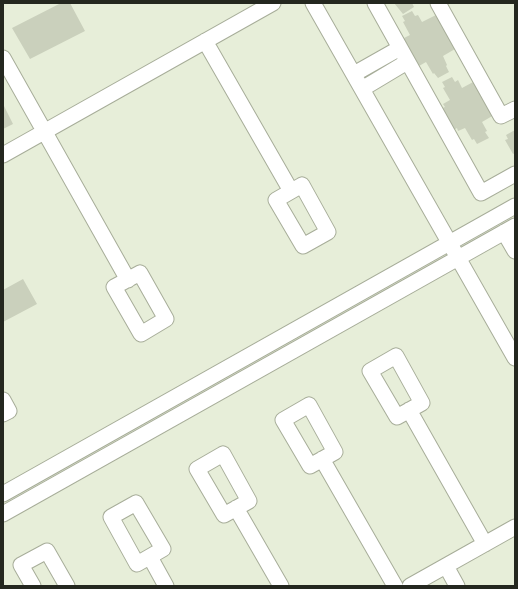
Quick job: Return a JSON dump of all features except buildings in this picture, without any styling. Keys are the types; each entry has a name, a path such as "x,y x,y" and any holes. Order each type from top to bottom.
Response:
{"street":[{"path":"3,155 273,3"},
{"path":"314,3 515,358"},
{"path":"375,3 481,193 515,174"},
{"path":"438,3 501,116 515,109"},
{"path":"205,41 291,191"},
{"path":"354,74 400,48"},
{"path":"3,58 128,280"},
{"path":"362,89 407,62"},
{"path":"3,494 515,206"},
{"path":"3,514 510,229 515,251"},
{"path":"3,400 9,411 3,414"},
{"path":"409,410 485,544"},
{"path":"322,459 395,586"},
{"path":"236,508 281,586"},
{"path":"410,586 515,527"},
{"path":"33,586 21,565 47,551 67,586"},
{"path":"150,557 166,586"},
{"path":"446,566 457,586"}]}
